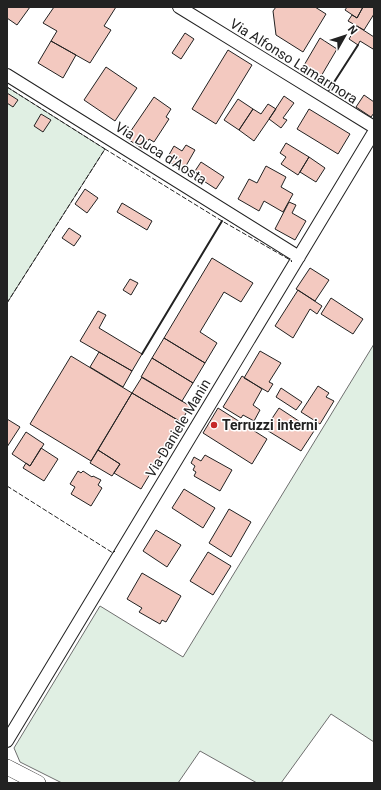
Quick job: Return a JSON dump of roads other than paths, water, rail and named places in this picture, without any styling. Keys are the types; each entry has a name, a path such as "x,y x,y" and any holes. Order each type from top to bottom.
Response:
{"street":[{"name":"Via Alfonso Lamarmora","path":"179,7 374,127"},
{"name":"Via Duca d'Aosta","path":"7,74 299,257"},
{"name":"Via Daniele Manin","path":"7,741 374,132"},
{"path":"7,767 38,783"}],"place":[{"name":"Terruzzi interni","path":"214,425"}]}
